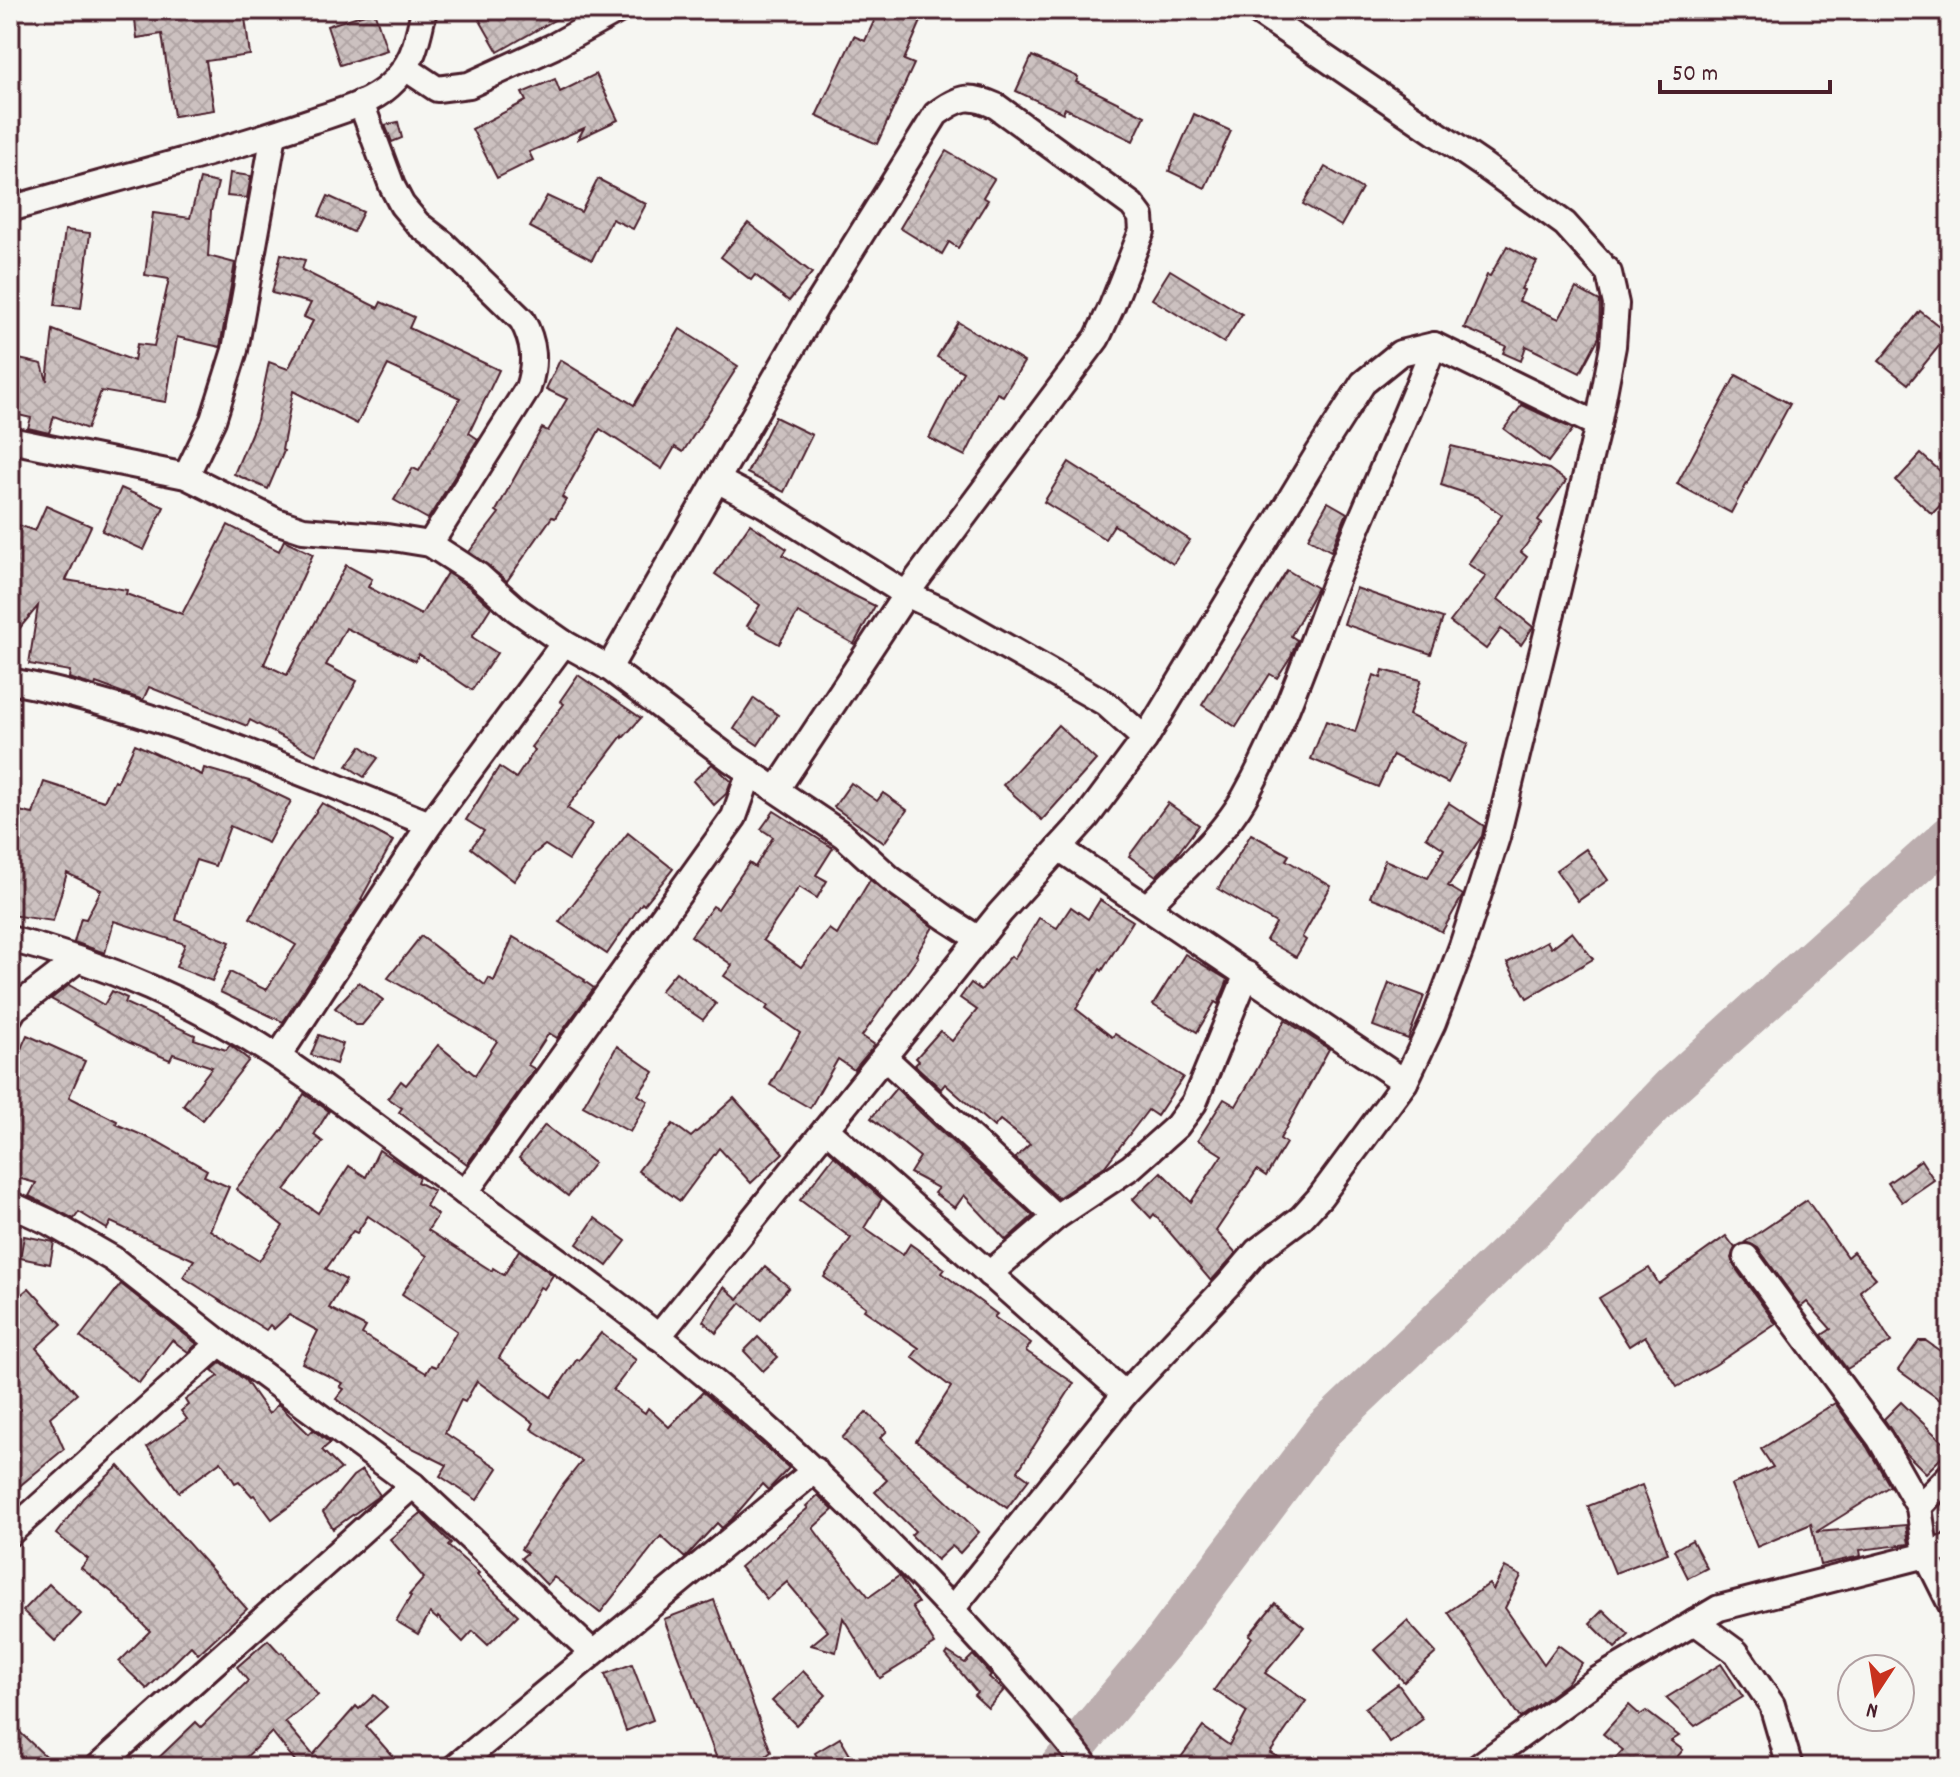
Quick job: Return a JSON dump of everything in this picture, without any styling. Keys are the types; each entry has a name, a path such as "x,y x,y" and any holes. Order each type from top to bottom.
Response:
{"street":[{"path":"10,209 274,134 361,103 386,89 407,69 424,10"},
{"path":"407,69 437,89 469,85 554,46 619,10"},
{"path":"952,1609 1125,1394 1257,1251 1301,1218 1320,1197 1405,1082 1443,997 1497,837 1598,425 1613,346 1616,304 1609,273 1565,224 1255,10"},
{"path":"609,668 816,307 936,114 952,102 975,96 996,106 1132,205 1141,217 1142,231 1097,338 906,594 777,789"},
{"path":"361,103 402,205 418,224 444,244 522,320 531,335 534,354 534,370 528,388 430,544"},
{"path":"186,476 213,420 235,350 274,134"},
{"path":"658,1337 979,939 1087,817 1145,739 1363,383 1400,353 1434,345 1598,425"},
{"path":"1147,907 1221,829 1243,800 1278,727 1434,345"},
{"path":"10,440 186,476 276,521 303,530 430,544 478,575 517,610 564,643 609,668 750,772 843,835 891,879 979,939"},
{"path":"717,480 765,505 906,594 943,611 1105,703 1145,739"},
{"path":"278,1057 430,824 564,643"},
{"path":"10,681 98,701 158,719 430,824"},
{"path":"465,1193 734,817 750,772"},
{"path":"1059,848 1405,1082"},
{"path":"10,939 118,974 188,1006 278,1057 574,1271 703,1372 815,1470 952,1609 1047,1714 1087,1767"},
{"path":"10,1016 14,1009 77,960"},
{"path":"989,1274 1056,1217 1131,1167 1177,1126 1194,1103 1247,974"},
{"path":"884,1057 1056,1217"},
{"path":"826,1129 1125,1394"},
{"path":"10,1204 49,1222 113,1259 220,1343 413,1485 592,1652"},
{"path":"1746,1257 1863,1414 1919,1507 1926,1555 1950,1603"},
{"path":"10,1533 220,1343"},
{"path":"455,1767 815,1470"},
{"path":"1919,1507 1950,1475"},
{"path":"98,1767 413,1485"},
{"path":"1478,1767 1597,1680 1719,1608 1926,1555 1950,1546"},
{"path":"1695,1622 1736,1652 1765,1693 1772,1705 1790,1767"}],"building":[{"path":"206,10 244,10 250,55 206,61 214,110 174,116 162,34 137,38 135,19"},
{"path":"474,10 572,10 498,52"},
{"path":"879,10 926,10 904,60 914,64 877,144 816,116 854,36 865,41"},
{"path":"374,11 387,50 340,65 327,26"},
{"path":"1032,56 1078,77 1076,82 1145,116 1133,141 1065,108 1063,113 1016,91"},
{"path":"596,74 618,120 578,139 584,128 529,152 533,160 497,178 472,129 526,101 522,93 555,79 560,92"},
{"path":"1194,114 1231,131 1205,188 1169,171"},
{"path":"398,122 402,138 392,142 385,125"},
{"path":"946,151 994,179 983,197 988,200 958,248 949,242 942,254 900,228"},
{"path":"1325,167 1362,189 1341,226 1303,204"},
{"path":"230,173 251,176 247,198 227,196"},
{"path":"200,179 218,183 211,211 208,256 235,263 220,347 177,337 166,402 101,391 87,429 54,416 49,433 28,428 31,418 10,413 10,357 42,364 47,381 53,330 134,361 137,344 154,346 169,279 145,275 153,213 190,218"},
{"path":"598,179 646,204 633,229 612,219 592,260 530,227 547,196 581,212"},
{"path":"328,196 363,212 353,232 319,216"},
{"path":"748,223 812,273 789,301 755,275 751,280 721,257"},
{"path":"65,230 90,233 81,308 55,305"},
{"path":"1507,246 1537,262 1521,289 1524,290 1519,301 1559,319 1576,288 1600,301 1599,337 1580,373 1526,346 1521,361 1503,353 1506,346 1464,328 1487,275 1490,276"},
{"path":"281,254 305,260 302,270 378,308 381,302 414,317 409,328 499,370 469,433 478,439 428,519 394,500 413,468 419,471 460,398 388,365 357,424 293,391 284,451 268,489 234,474 257,420 269,362 288,369 313,321 304,317 311,303 272,293"},
{"path":"1170,270 1242,314 1224,343 1152,299"},
{"path":"1920,311 1949,334 1908,384 1879,361"},
{"path":"958,322 1024,362 1003,396 997,393 965,456 929,438 963,372 937,357"},
{"path":"680,329 738,366 683,452 675,447 662,469 600,429 562,497 566,500 555,518 552,517 507,581 469,552 499,513 496,511 542,428 548,431 567,399 546,389 560,360 634,405"},
{"path":"1736,375 1790,404 1731,513 1677,484"},
{"path":"1522,405 1573,429 1548,462 1504,429"},
{"path":"775,417 812,435 784,492 747,473"},
{"path":"1451,446 1549,469 1566,481 1538,520 1542,523 1521,552 1527,557 1498,599 1533,627 1521,645 1501,629 1486,649 1450,622 1486,576 1468,564 1502,515 1477,497 1441,485"},
{"path":"1921,454 1950,480 1950,495 1932,514 1896,481"},
{"path":"1069,462 1190,540 1173,564 1114,525 1105,539 1044,502"},
{"path":"121,488 164,507 144,550 102,531"},
{"path":"1328,502 1347,513 1331,551 1308,538"},
{"path":"46,506 91,526 66,580 127,590 126,594 182,614 228,525 279,551 284,540 313,554 264,664 287,675 346,565 372,579 368,587 421,615 447,573 491,607 472,637 497,653 472,690 419,654 415,661 346,628 326,665 357,681 316,755 250,720 247,726 149,687 143,700 96,683 95,686 69,678 70,671 29,664 38,606 10,640 10,522 35,531"},
{"path":"750,524 787,549 783,555 875,606 854,644 798,613 779,644 747,626 760,605 715,574"},
{"path":"1287,570 1317,588 1291,636 1297,640 1291,656 1277,678 1270,674 1236,727 1202,705"},
{"path":"1356,588 1443,618 1431,654 1344,624"},
{"path":"1383,670 1421,680 1409,715 1468,744 1448,783 1393,755 1378,787 1311,759 1326,721 1355,732 1374,675 1381,678"},
{"path":"578,675 641,718 622,736 567,808 592,824 569,860 545,845 534,854 514,881 471,848 484,831 466,820 499,767 516,778 535,750 531,747 564,704 560,701"},
{"path":"754,698 778,715 758,745 734,729"},
{"path":"1058,725 1096,760 1042,820 1003,785"},
{"path":"135,744 202,775 204,768 249,781 291,801 268,843 230,826 215,866 196,860 176,920 230,942 212,981 176,967 185,944 114,921 105,953 74,942 81,918 86,919 101,890 67,873 53,921 10,915 10,809 33,814 44,782 104,801"},
{"path":"361,746 378,758 364,777 347,766"},
{"path":"712,764 731,781 726,794 714,805 693,781"},
{"path":"851,783 877,801 883,793 907,810 884,843 834,807"},
{"path":"322,803 393,841 363,900 283,1022 220,992 230,972 266,990 296,945 250,918 284,858"},
{"path":"1168,803 1199,825 1156,876 1129,856"},
{"path":"1449,803 1484,826 1482,836 1448,886 1463,895 1442,932 1401,909 1370,897 1385,860 1428,878 1444,849 1426,837"},
{"path":"774,811 833,848 816,875 827,881 817,898 799,887 763,940 801,967 829,929 837,935 870,880 933,927 916,955 918,957 862,1036 875,1045 854,1070 838,1059 810,1108 770,1085 800,1033 724,976 732,965 691,936 713,906 718,909 749,863 755,867 773,837 761,829"},
{"path":"628,833 673,869 644,905 642,903 607,954 559,922"},
{"path":"1251,834 1289,855 1286,860 1331,886 1302,937 1306,940 1296,957 1266,940 1276,923 1218,889"},
{"path":"1586,849 1608,880 1578,901 1556,870"},
{"path":"1100,900 1133,921 1076,1009 1112,1037 1115,1034 1183,1077 1157,1116 1148,1110 1105,1166 1058,1198 1015,1158 1030,1144 1000,1120 994,1127 945,1084 941,1089 915,1065 919,1061 916,1058 940,1031 952,1041 977,1010 960,998 971,983 981,990 1011,956 1014,959 1039,918 1057,928 1071,907 1088,919"},
{"path":"1572,932 1593,959 1527,998 1507,963 1547,941 1551,948"},
{"path":"421,936 485,985 489,978 494,981 513,937 594,988 557,1038 549,1033 528,1065 535,1069 467,1164 399,1112 402,1108 388,1098 401,1081 406,1085 438,1045 475,1075 497,1041 388,978"},
{"path":"1185,954 1228,980 1218,1004 1215,1002 1197,1032 1153,1005"},
{"path":"676,972 716,1004 703,1020 660,991"},
{"path":"359,982 383,1000 362,1025 355,1025 335,1008"},
{"path":"1389,983 1424,996 1408,1039 1373,1026"},
{"path":"69,985 104,1005 112,991 127,998 125,1003 195,1035 194,1039 226,1050 230,1045 249,1060 202,1120 183,1105 212,1067 173,1054 170,1060 128,1042 51,999"},
{"path":"1285,1020 1329,1049 1280,1139 1286,1143 1266,1176 1257,1170 1216,1231 1236,1253 1211,1281 1154,1214 1151,1218 1133,1199 1161,1172 1191,1202 1222,1155 1198,1140 1224,1099 1236,1106"},
{"path":"27,1035 85,1061 69,1097 117,1121 116,1124 158,1142 207,1170 204,1176 229,1187 210,1230 259,1261 283,1226 236,1189 283,1129 304,1094 329,1111 314,1135 323,1142 285,1190 318,1213 349,1166 366,1177 379,1150 419,1177 417,1182 434,1191 426,1206 438,1215 428,1230 492,1271 493,1268 504,1275 519,1250 553,1275 544,1289 540,1287 499,1358 551,1397 577,1359 601,1333 636,1360 613,1390 645,1413 648,1408 669,1427 703,1392 789,1468 768,1490 762,1484 732,1519 722,1528 717,1523 685,1558 661,1536 600,1613 554,1577 547,1585 521,1558 527,1553 521,1549 582,1461 531,1429 534,1423 477,1381 465,1402 461,1400 445,1433 498,1468 477,1500 440,1476 447,1465 390,1437 336,1399 344,1389 340,1387 343,1383 302,1363 318,1331 289,1315 274,1329 270,1325 266,1330 183,1277 194,1260 111,1222 107,1229 79,1212 74,1219 29,1196 36,1183 10,1176 10,1074","holes":["368,1216 427,1256 402,1294 457,1331 436,1367 431,1365 426,1373 362,1334 366,1327 329,1308 346,1280 326,1269 353,1231 357,1233"]},
{"path":"319,1035 343,1044 336,1064 311,1055"},
{"path":"617,1046 654,1072 638,1095 648,1101 630,1132 583,1106"},
{"path":"896,1088 1033,1216 1006,1240 964,1195 955,1208 934,1193 938,1188 910,1173 920,1157 871,1118"},
{"path":"734,1098 783,1153 751,1183 719,1148 680,1201 638,1171 673,1124 691,1137"},
{"path":"545,1125 594,1163 568,1196 519,1158"},
{"path":"834,1156 882,1199 864,1228 903,1255 910,1244 945,1269 942,1273 997,1314 994,1317 1031,1343 1026,1351 1074,1383 1018,1471 1029,1479 1007,1508 916,1441 951,1387 912,1357 919,1348 864,1310 866,1307 824,1277 851,1238 800,1200"},
{"path":"1921,1160 1934,1180 1902,1202 1888,1183"},
{"path":"1807,1200 1847,1257 1853,1252 1876,1278 1860,1291 1891,1342 1847,1369 1822,1335 1831,1329 1807,1302 1801,1307 1758,1248 1745,1242"},
{"path":"595,1218 626,1241 607,1266 577,1244"},
{"path":"24,1236 54,1242 50,1264 20,1258"},
{"path":"1726,1236 1735,1248 1731,1258 1734,1266 1776,1324 1677,1387 1645,1336 1629,1346 1599,1298 1649,1268 1659,1284"},
{"path":"765,1267 789,1287 761,1320 741,1303 716,1333 703,1321 724,1287 738,1299"},
{"path":"121,1284 197,1344 188,1352 172,1340 139,1383 80,1337"},
{"path":"29,1288 62,1324 36,1348 77,1394 50,1417 64,1449 10,1494 10,1304"},
{"path":"758,1337 778,1357 763,1371 744,1351"},
{"path":"1919,1341 1926,1341 1950,1358 1950,1407 1898,1370"},
{"path":"221,1362 245,1380 269,1414 278,1404 309,1434 313,1430 330,1443 322,1450 341,1469 272,1519 254,1495 239,1481 235,1483 221,1461 179,1492 147,1447 187,1419 181,1411 188,1405 185,1400 219,1376 212,1370"},
{"path":"1901,1402 1950,1449 1926,1473 1905,1452 1884,1419"},
{"path":"1835,1403 1890,1486 1816,1532 1906,1525 1909,1544 1860,1550 1861,1556 1820,1565 1811,1524 1757,1547 1731,1485 1773,1467 1761,1449"},
{"path":"866,1412 887,1431 880,1438 979,1532 960,1553 952,1546 937,1560 911,1535 915,1531 875,1492 887,1480 842,1438"},
{"path":"119,1466 247,1609 198,1654 191,1646 147,1689 119,1662 150,1631 113,1593 81,1568 88,1559 56,1534 83,1498"},
{"path":"362,1470 380,1495 333,1529 323,1512 353,1476"},
{"path":"1642,1485 1668,1553 1615,1573 1588,1506"},
{"path":"818,1495 833,1510 813,1528 827,1547 869,1597 899,1576 918,1603 912,1607 935,1644 880,1678 843,1618 836,1652 811,1645 828,1631 787,1582 767,1599 740,1567 808,1508 806,1506"},
{"path":"421,1513 451,1543 448,1546 479,1573 477,1575 518,1615 488,1645 473,1631 463,1642 430,1613 418,1634 396,1621 409,1595 424,1578 390,1539"},
{"path":"1692,1540 1707,1568 1688,1578 1674,1550"},
{"path":"1505,1567 1521,1576 1505,1608 1544,1664 1558,1645 1582,1663 1566,1684 1520,1718 1448,1612 1489,1584 1493,1590"},
{"path":"49,1584 81,1614 55,1641 23,1611"},
{"path":"714,1600 771,1752 752,1767 720,1767 664,1619"},
{"path":"1275,1603 1304,1627 1265,1673 1306,1701 1270,1753 1296,1767 1174,1767 1203,1727 1229,1745 1247,1712 1214,1690 1252,1637 1249,1635"},
{"path":"1603,1610 1629,1635 1615,1648 1590,1623"},
{"path":"1407,1621 1436,1653 1404,1682 1375,1650"},
{"path":"268,1640 318,1695 285,1722 313,1755 356,1706 359,1709 374,1695 387,1707 366,1726 402,1767 300,1767 272,1732 236,1767 149,1767 196,1722 201,1727 248,1681 237,1667"},
{"path":"948,1652 965,1663 973,1655 991,1675 989,1677 1004,1690 988,1708 974,1695 977,1692 946,1655"},
{"path":"632,1664 653,1720 626,1731 605,1674"},
{"path":"1721,1664 1743,1697 1695,1726 1666,1698"},
{"path":"803,1671 826,1695 796,1725 772,1701"},
{"path":"1398,1684 1423,1719 1390,1743 1365,1708"},
{"path":"1629,1705 1640,1715 1646,1711 1679,1736 1671,1741 1683,1750 1669,1767 1607,1767 1623,1750 1603,1734"},
{"path":"10,1723 57,1767 10,1767"},
{"path":"840,1738 850,1755 823,1767 815,1753"}],"waterway":[{"path":"1059,1767 1162,1644 1324,1429 1535,1228 1673,1085 1950,835"}]}
